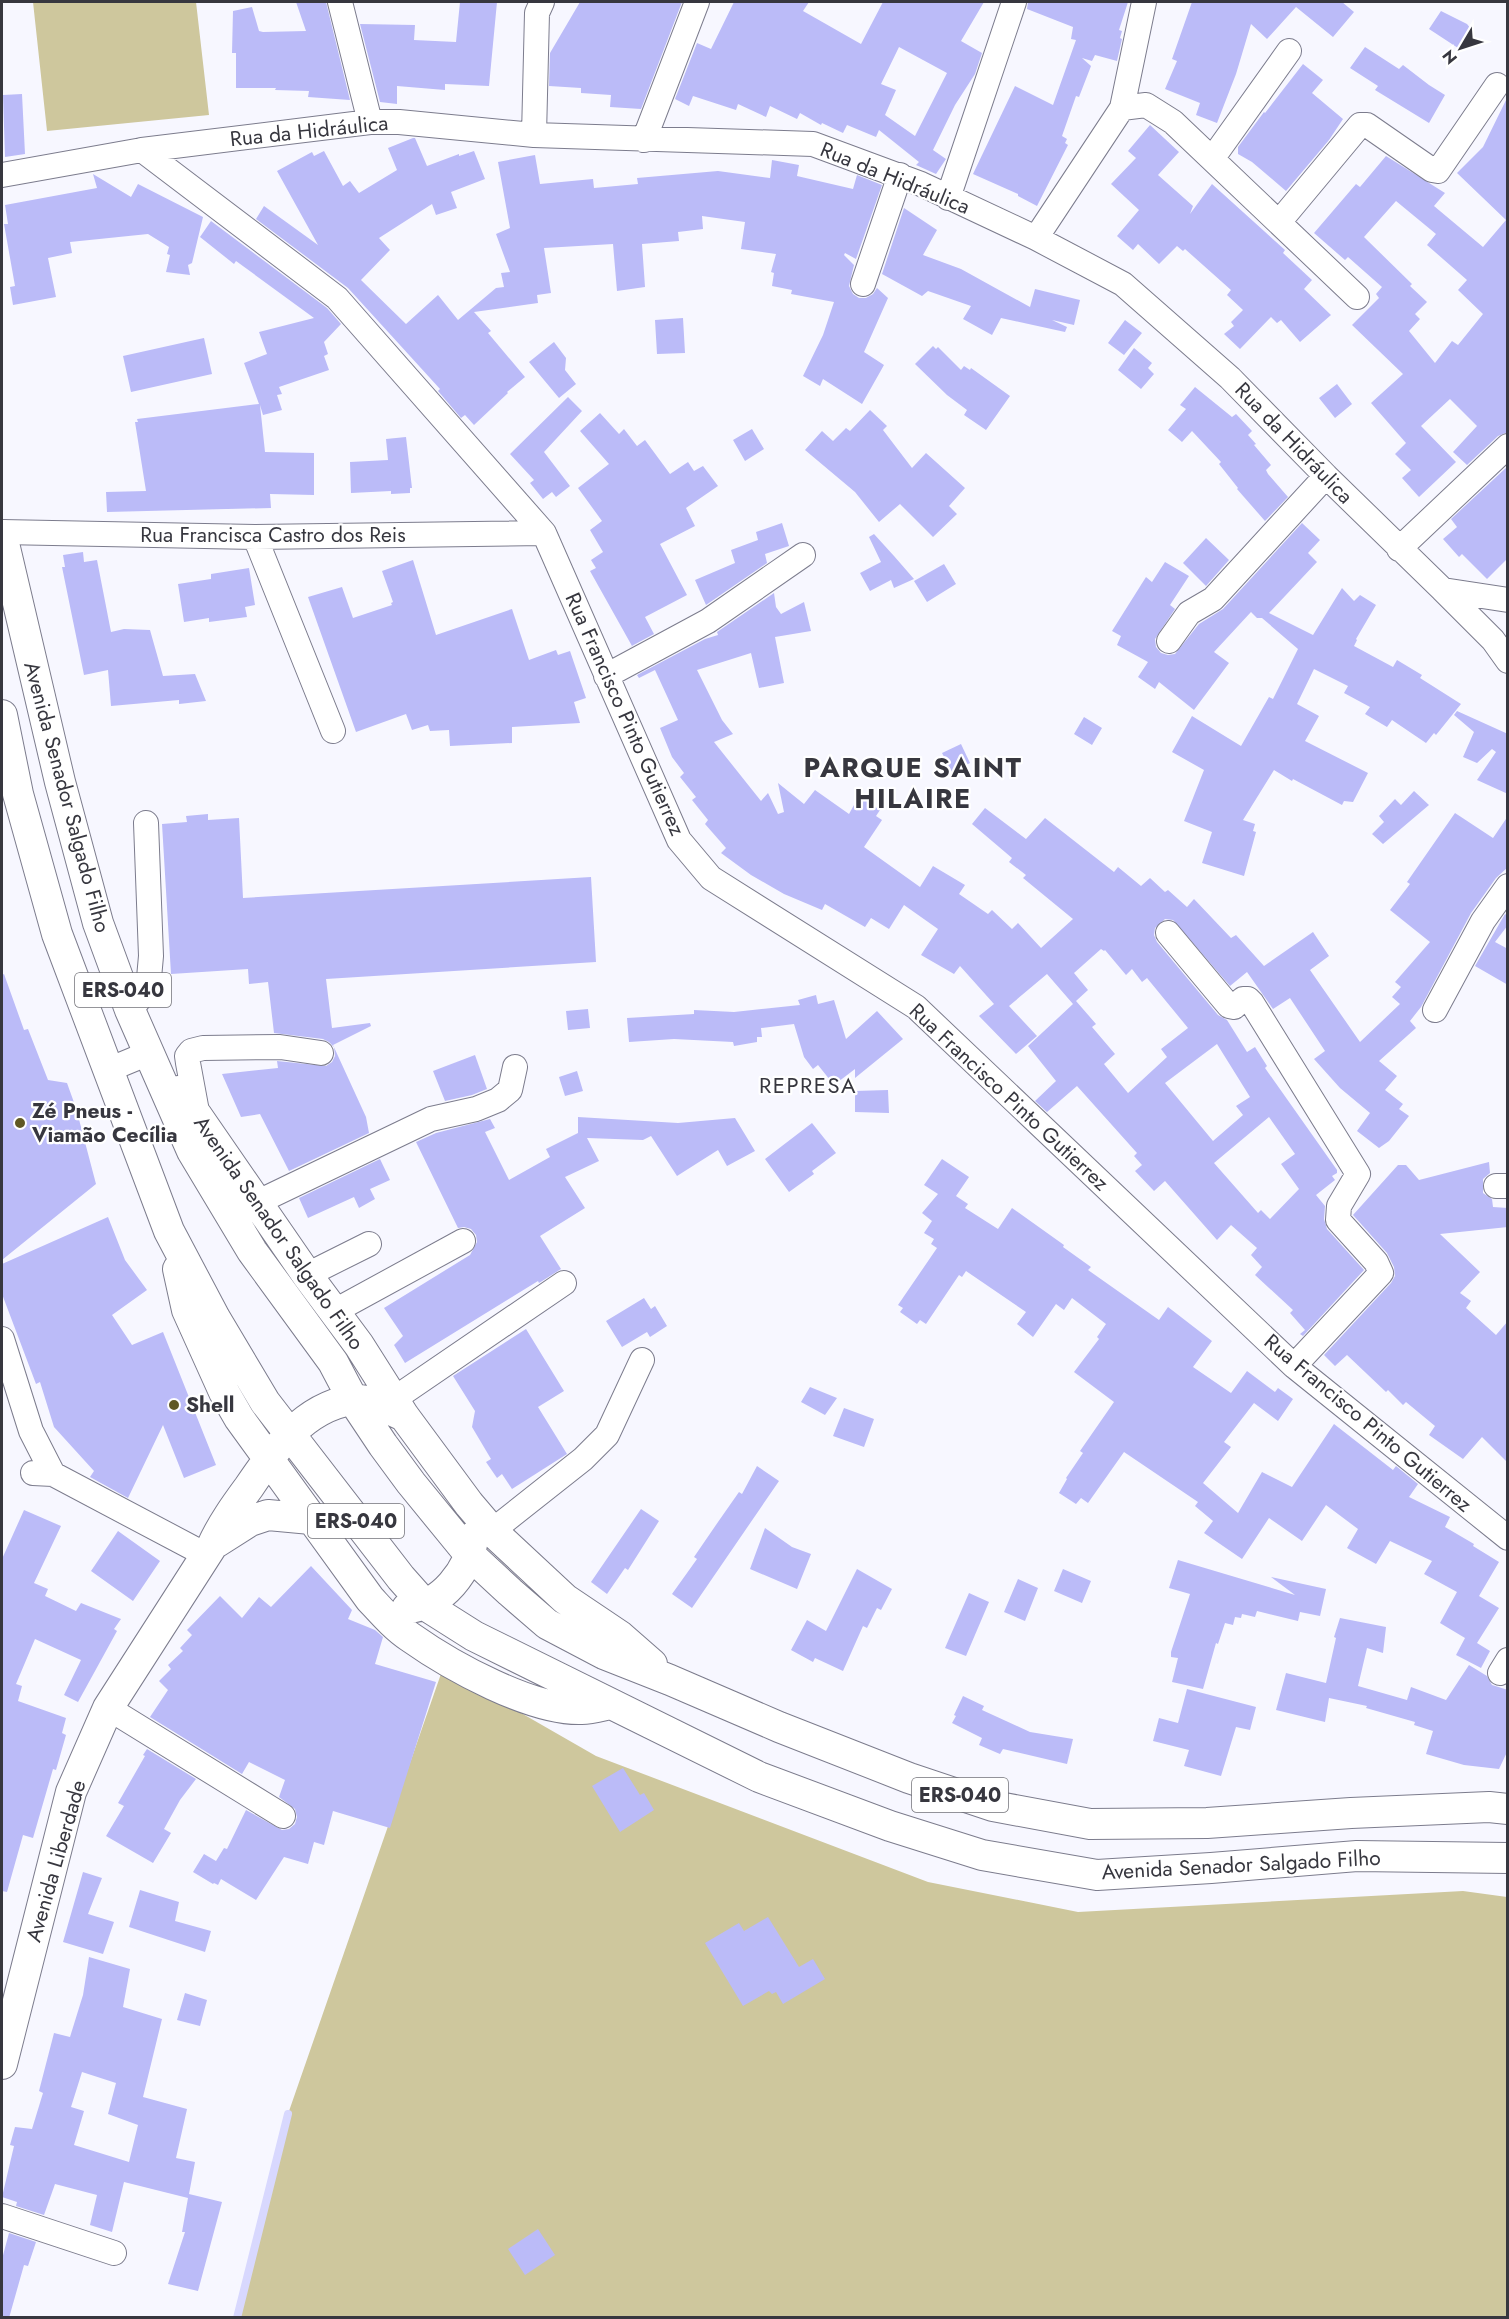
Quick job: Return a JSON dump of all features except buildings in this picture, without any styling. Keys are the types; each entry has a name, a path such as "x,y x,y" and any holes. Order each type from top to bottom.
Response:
{"main road":[{"name":"Avenida Senador Salgado Filho","path":"2,534 63,793 98,923 130,1010 192,1151 252,1251 333,1362 353,1400 411,1483 469,1554 547,1624 604,1654 779,1727 909,1778 993,1806 1090,1824 1207,1823 1351,1813 1489,1807 1508,1809"},
{"name":"Avenida Senador Salgado Filho","path":"2,715 18,794 57,934 170,1231 215,1318 265,1402 400,1578 425,1605 474,1636 759,1777 890,1826 982,1855 1097,1875 1357,1856 1508,1858"},
{"name":"Avenida Senador Salgado Filho","path":"149,1053 198,1117 256,1203 359,1345 399,1407 469,1504 492,1531 565,1599 620,1636 670,1680"},
{"name":"Avenida Senador Salgado Filho","path":"170,1231 186,1310 229,1400 239,1418 370,1599 410,1637 472,1674 503,1689 554,1706 582,1709 610,1704"},
{"path":"268,1458 313,1414 328,1406 353,1400 399,1407"},
{"name":"Avenida Liberdade","path":"2,2064 71,1792 108,1708 209,1550 221,1527 268,1458"},
{"path":"370,1599 383,1605 402,1608 425,1605 449,1587 469,1554 473,1539 469,1504"},
{"name":"Avenida Liberdade","path":"209,1550 250,1521 268,1515 311,1519"}],"street":[{"path":"340,2 370,122"},
{"path":"534,135 537,12 542,2"},
{"path":"644,140 697,2"},
{"path":"948,198 1014,2"},
{"path":"1036,238 1122,108 1144,2"},
{"path":"1212,159 1289,51"},
{"path":"1280,221 1360,125 1367,125 1432,170 1438,171 1497,85"},
{"path":"1122,108 1146,105 1173,122 1358,297"},
{"name":"Rua da Hidráulica","path":"2,175 142,150 370,122 399,122 534,135 813,144 900,175 1036,238 1124,284 1230,378 1399,549 1493,640 1508,661"},
{"name":"Rua Francisco Pinto Gutierrez","path":"142,150 337,298 544,533 679,840 711,878 916,1007 1293,1366 1508,1538"},
{"path":"863,284 900,175"},
{"path":"1399,549 1508,446"},
{"path":"1169,641 1189,613 1213,599 1326,476"},
{"name":"Rua Francisca Castro dos Reis","path":"2,534 255,537 544,533"},
{"path":"255,537 333,731"},
{"path":"606,676 708,621 803,555"},
{"path":"1443,590 1508,600"},
{"path":"130,1010 148,989 151,956 146,824"},
{"path":"1435,1010 1483,921 1508,886"},
{"path":"1168,933 1229,1006 1234,1007 1243,999 1248,999 1252,1003 1358,1174 1338,1206 1338,1220 1376,1262 1381,1273 1293,1366"},
{"path":"198,1117 187,1056 191,1051 203,1048 280,1047 321,1053"},
{"path":"108,1070 149,1053"},
{"path":"256,1203 431,1119 476,1110 498,1100 510,1090 515,1067"},
{"path":"333,1312 463,1241"},
{"path":"307,1275 369,1244"},
{"path":"399,1407 564,1283"},
{"path":"3,1350 43,1474 209,1550"},
{"path":"492,1531 583,1459 607,1435 642,1360"},
{"path":"108,1708 284,1816"},
{"path":"2,2216 114,2253"}],"shaded area":[{"path":"33,2 196,2 209,115 47,131"},
{"path":"443,1668 596,1756 928,1882 1078,1912 1463,1891 1507,1897 1507,2317 237,2318 288,2114"}],"waterway":[{"path":"237,2318 288,2114"}],"place":[{"name":"Zé Pneus - Viamão Cecília","path":"20,1123"},
{"name":"Shell","path":"174,1405"}],"district":[{"name":"PARQUE SAINT HILAIRE","path":"913,784"},
{"name":"REPRESA","path":"808,1085"}]}
